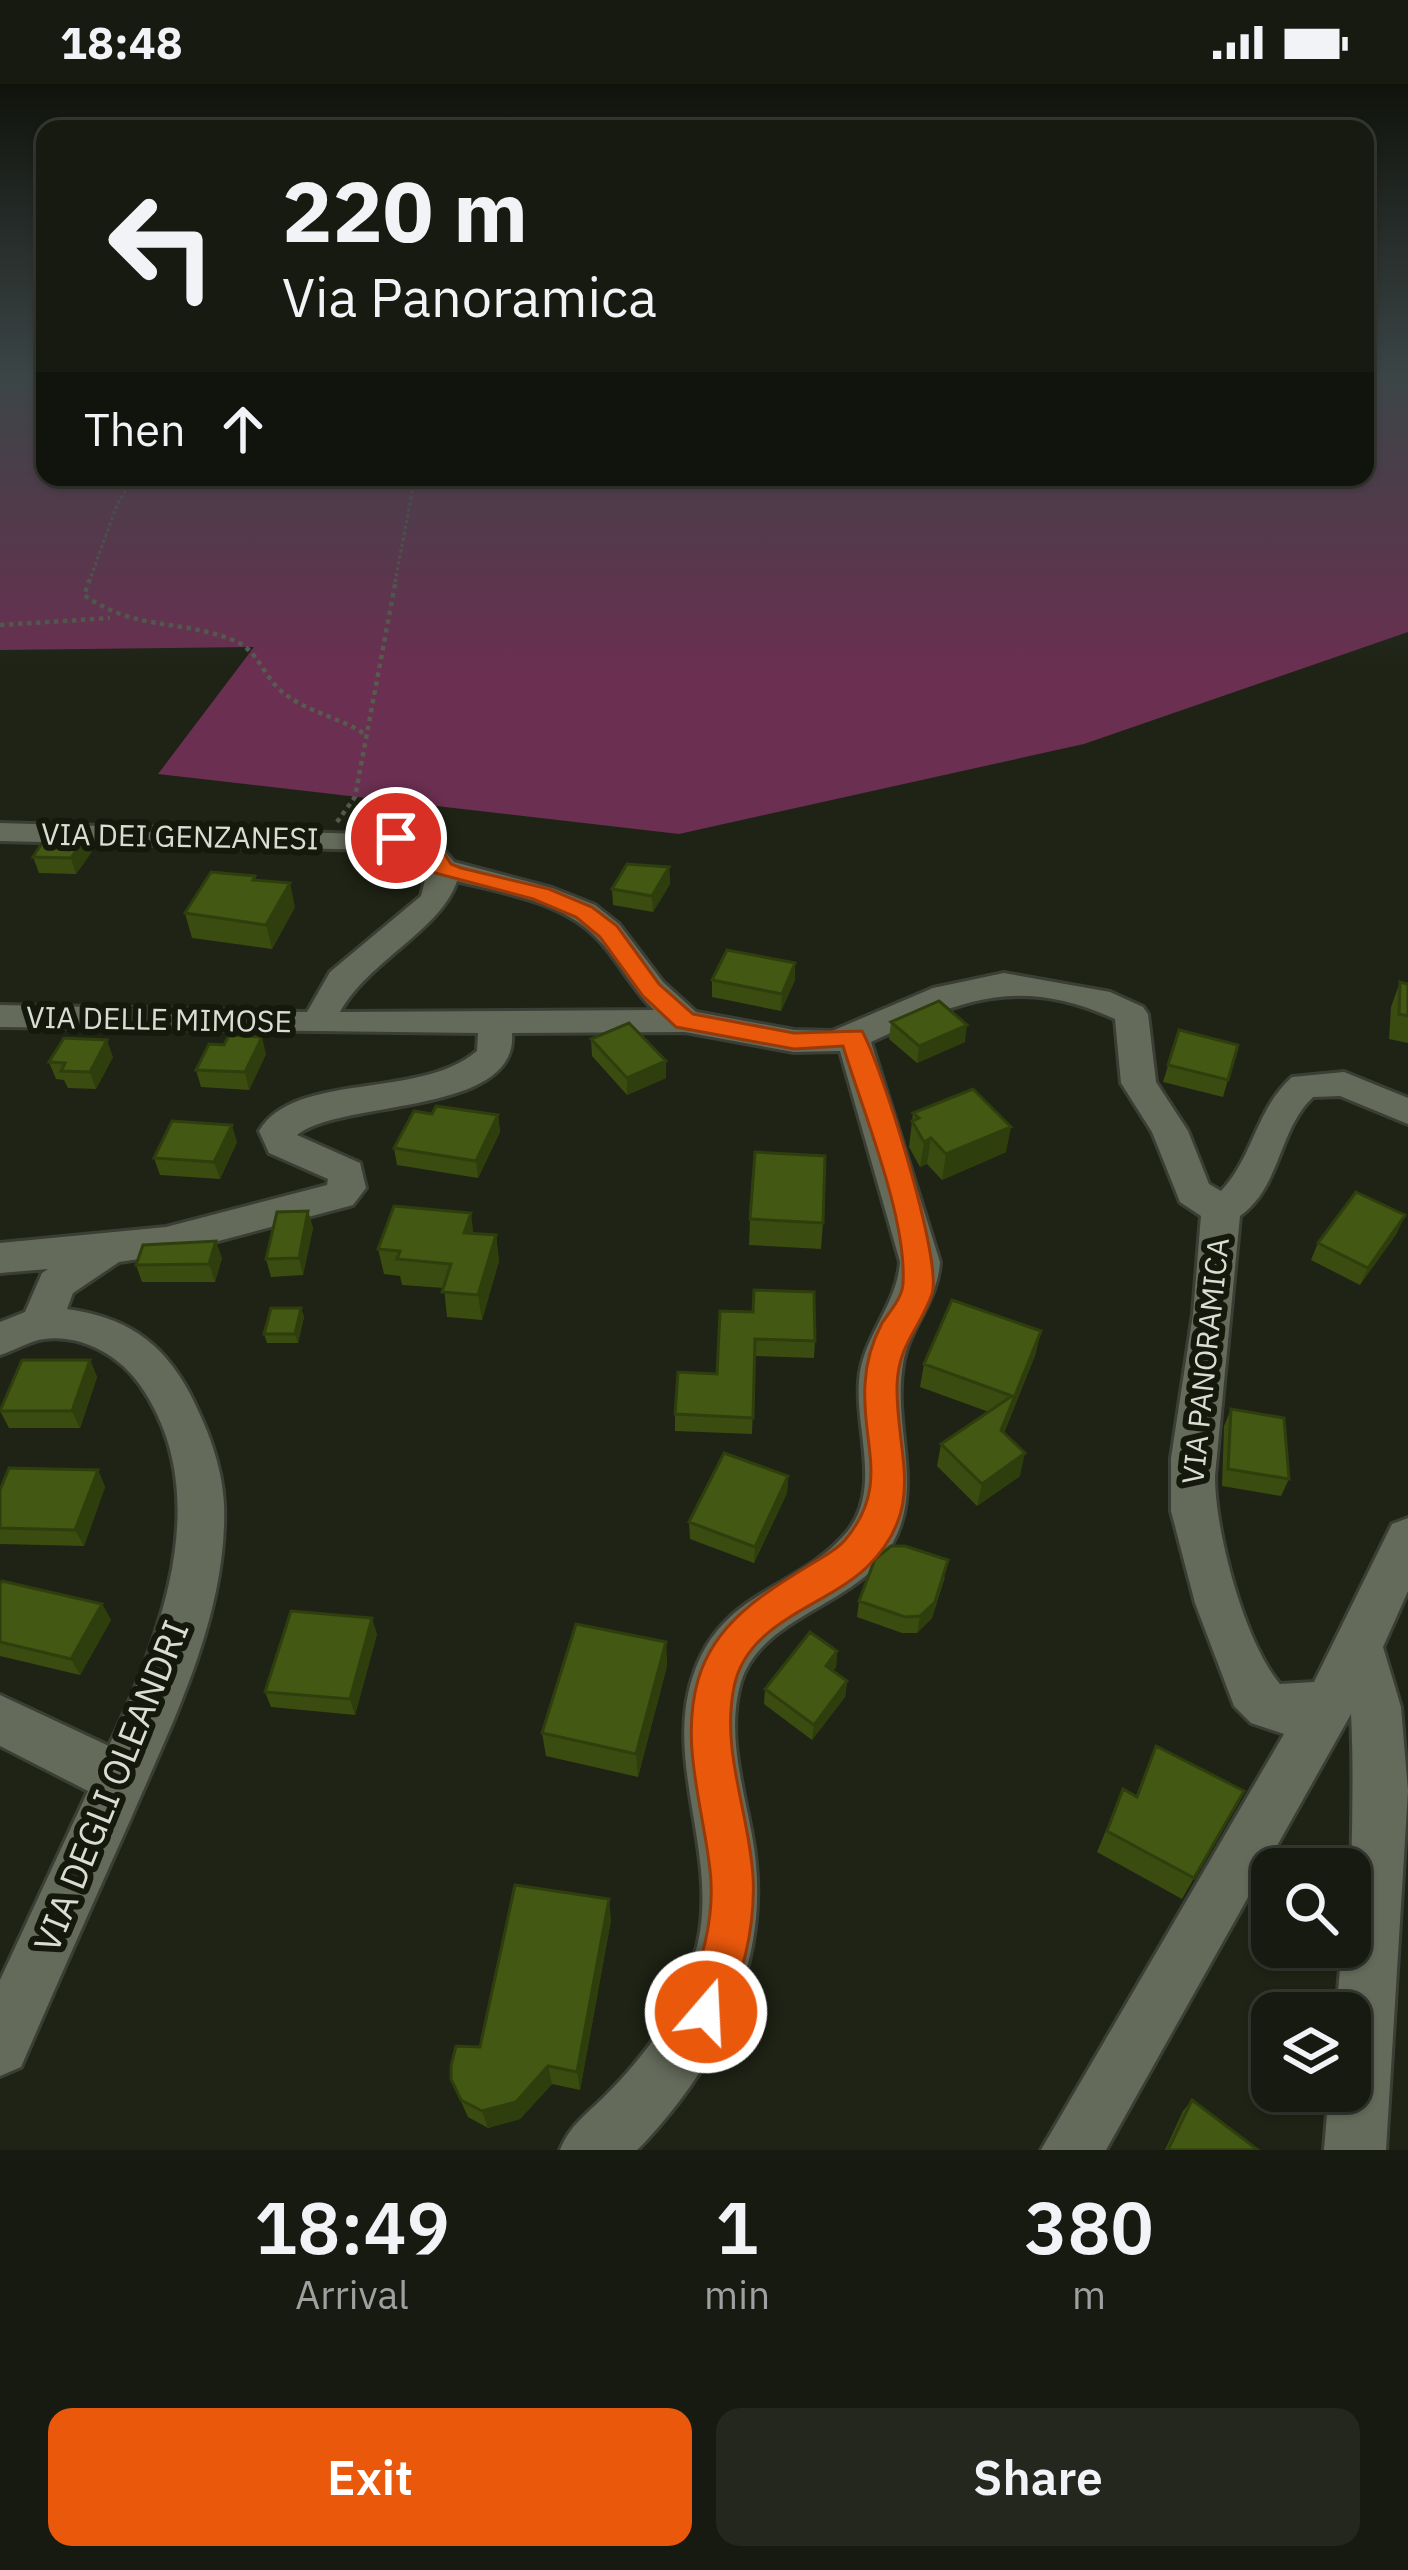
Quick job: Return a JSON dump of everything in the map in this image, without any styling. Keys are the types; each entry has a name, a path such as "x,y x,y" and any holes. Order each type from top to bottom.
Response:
{"street":[{"name":"VIA DEI GENZANESI","path":"0,832 323,841 406,838 436,858"},
{"path":"436,858 584,912 608,932 651,989 685,1021"},
{"path":"317,1023 342,979 433,901 442,885 436,858"},
{"name":"VIA PANORAMICA","path":"494,1022 685,1021 794,1041 853,1037 945,994 990,984 1118,1006 1133,1018 1139,1083 1170,1131 1187,1183 1199,1200 1221,1210 1216,1298 1193,1468 1196,1525 1240,1670 1251,1691 1275,1708 1289,1710 1331,1701"},
{"name":"VIA DELLE MIMOSE","path":"0,1016 494,1022"},
{"path":"0,1258 110,1250 187,1236 340,1195 347,1188 347,1172 282,1144 277,1131 282,1124 303,1111 435,1085 472,1072 494,1056 494,1022"},
{"path":"591,2150 642,2106 668,2076 706,2012 727,1951 732,1874 716,1792 710,1720 722,1665 758,1620 864,1546 888,1500 882,1363 893,1332 918,1291 920,1262 853,1037"},
{"path":"1221,1210 1244,1194 1274,1116 1304,1085 1344,1084 1408,1112"},
{"path":"21,1331 56,1284 110,1250"},
{"name":"VIA DEGLI OLEANDRI","path":"0,2046 121,1779 188,1594 200,1537 200,1485 184,1424 149,1360 132,1345 97,1329 21,1331"},
{"path":"1072,2150 1331,1701 1408,1539"},
{"path":"1355,2150 1382,1778 1376,1707 1358,1647"},
{"path":"0,1720 121,1779"}],"path":[{"path":"114,618 84,595 128,486"},
{"path":"323,841 355,796 414,486"},
{"path":"0,625 114,618 237,641 258,655 279,691 343,717 366,736"}],"shaded area":[{"path":"0,475 36,475 36,486 1374,486 1374,475 1408,475 1408,632 1084,744 679,834 158,774 254,647 0,650"}],"building":[{"path":"49,832 88,833 71,858 33,857"},
{"path":"627,864 669,867 652,896 612,889"},
{"path":"211,872 290,883 266,925 185,913"},
{"path":"727,950 795,963 782,994 712,980"},
{"path":"1400,982 1408,984 1408,1016 1399,1014"},
{"path":"939,1001 967,1025 919,1046 891,1022"},
{"path":"629,1023 666,1061 627,1078 591,1039"},
{"path":"1179,1030 1238,1045 1228,1080 1168,1065"},
{"path":"229,1035 262,1037 245,1072 196,1070 209,1044 224,1045"},
{"path":"64,1038 107,1040 90,1072 61,1071 65,1063 49,1062"},
{"path":"973,1089 1011,1127 946,1154 931,1138 924,1142 912,1121 919,1118 913,1113"},
{"path":"436,1106 498,1115 476,1161 394,1148 414,1111 432,1114"},
{"path":"172,1121 232,1125 214,1162 154,1158"},
{"path":"755,1152 825,1156 823,1223 750,1219"},
{"path":"1356,1192 1405,1215 1368,1268 1318,1243"},
{"path":"394,1206 471,1213 464,1233 496,1235 478,1295 442,1292 451,1264 397,1259 400,1251 378,1249"},
{"path":"308,1211 299,1258 266,1259 277,1212"},
{"path":"216,1241 209,1264 136,1265 143,1245"},
{"path":"754,1290 814,1292 815,1341 755,1339 753,1418 675,1414 678,1372 717,1374 720,1311 753,1312"},
{"path":"952,1300 1041,1331 1001,1430 1025,1453 982,1484 941,1444 1012,1396 924,1364"},
{"path":"271,1308 301,1308 295,1334 264,1334"},
{"path":"22,1360 90,1360 72,1411 0,1411"},
{"path":"1231,1409 1284,1418 1289,1479 1228,1469"},
{"path":"724,1453 788,1476 755,1547 689,1522"},
{"path":"9,1468 98,1470 75,1530 0,1528 0,1490"},
{"path":"891,1546 948,1560 935,1602 920,1616 905,1617 859,1601 875,1559"},
{"path":"2,1581 102,1604 71,1659 0,1642"},
{"path":"291,1611 372,1618 350,1699 265,1692"},
{"path":"576,1624 666,1642 636,1754 542,1733"},
{"path":"810,1632 837,1651 826,1666 847,1681 814,1725 765,1689"},
{"path":"1156,1746 1244,1791 1194,1878 1107,1831 1123,1789 1137,1797"},
{"path":"515,1885 609,1899 577,2072 548,2066 516,2102 482,2111 461,2100 451,2079 451,2066 456,2046 480,2047"},
{"path":"1192,2100 1258,2150 1168,2150"}],"route":[{"path":"396,838 430,847 443,868 561,900 584,912 621,945 651,989 685,1021 794,1041 853,1037 917,1245 918,1291 893,1332 882,1363 880,1391 890,1455 883,1516 854,1556 770,1609 743,1634 715,1685 710,1720 713,1769 732,1874 731,1913 727,1951 706,2012"}]}
